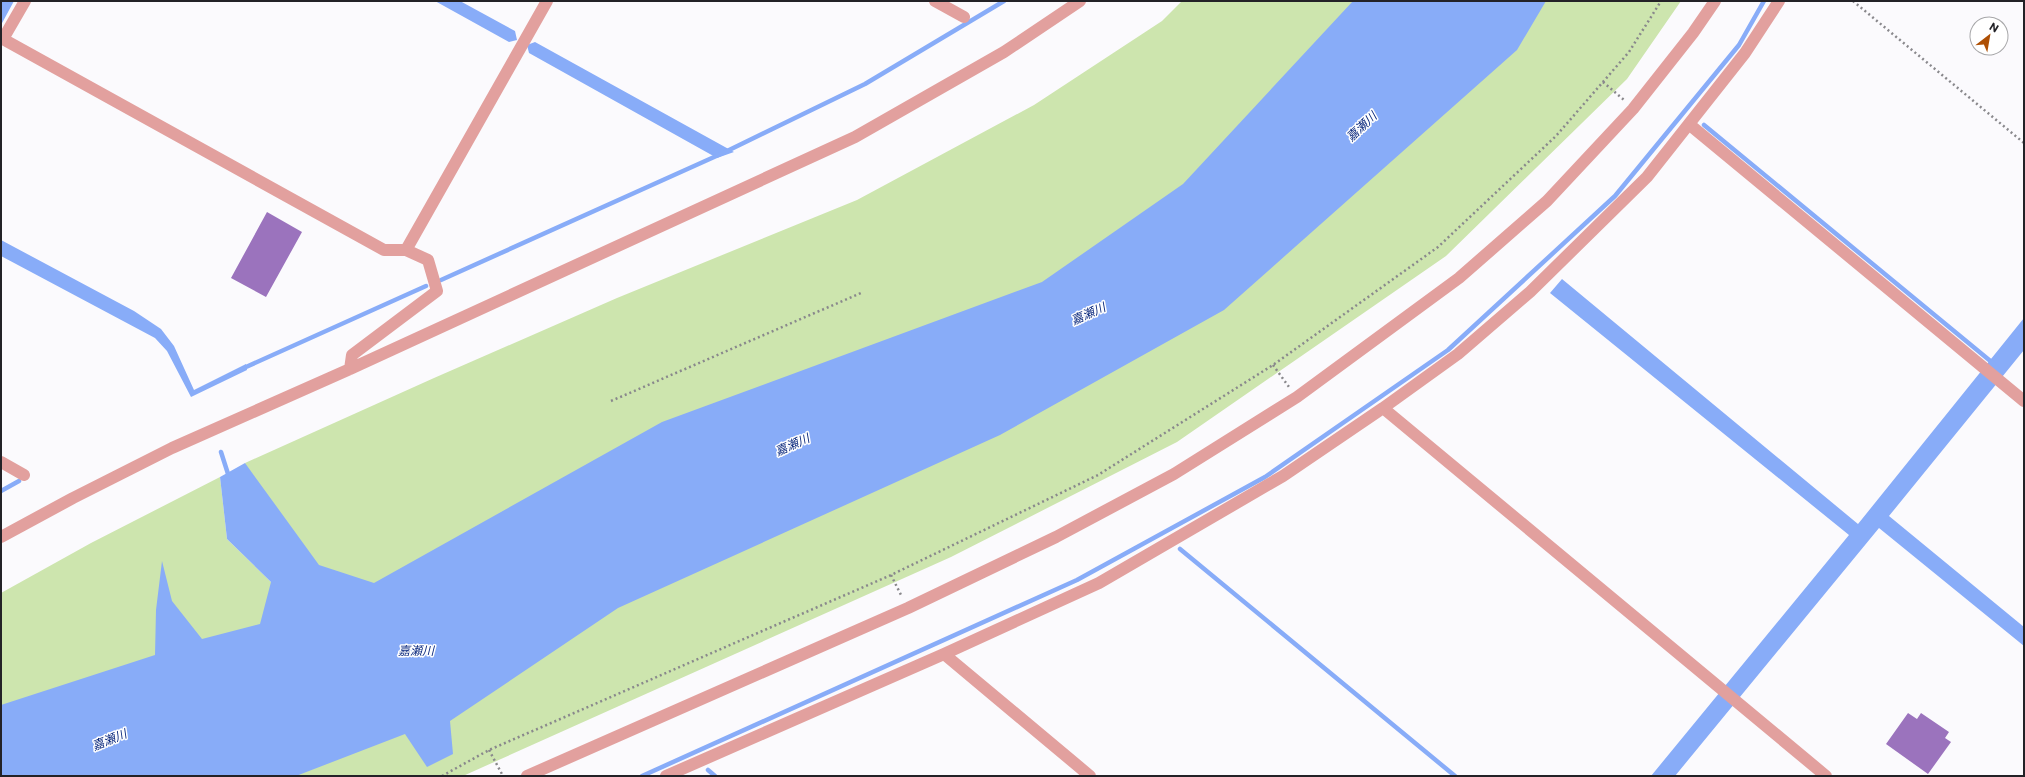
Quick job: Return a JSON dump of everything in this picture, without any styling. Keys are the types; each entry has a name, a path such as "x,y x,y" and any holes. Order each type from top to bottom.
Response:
{"street":[{"path":"25,1 2,38 384,250 406,250 428,260 437,291 352,355 350,369"},
{"path":"406,250 547,1"},
{"path":"935,1 964,17"},
{"path":"1,537 73,498 172,448 350,369 855,137 1004,52 1080,1"},
{"path":"526,776 908,608 1056,537 1174,474 1297,396 1459,278 1547,201 1633,108 1694,33 1715,1"},
{"path":"666,776 944,654 1099,583 1283,476 1383,408 1458,354 1530,292 1646,177 1690,125 1745,53 1779,1"},
{"path":"1690,125 2024,401"},
{"path":"1383,408 1826,776"},
{"path":"1,462 24,474"},
{"path":"944,654 1090,776"}],"path":[{"path":"442,776 489,750 891,575 1098,475 1273,366 1438,247 1556,136 1629,52 1661,1"},
{"path":"1853,1 2024,143"},
{"path":"1603,82 1633,108"},
{"path":"611,401 861,294"},
{"path":"1273,366 1297,396"},
{"path":"891,575 908,608"},
{"path":"489,750 503,776"}],"green space":[{"path":"1182,1 1381,1 1192,198 1033,300 360,606 319,581 254,494 245,463 617,298 857,200 1034,105 1162,21"},
{"path":"1524,1 1681,1 1627,79 1446,256 1177,442 951,557 463,776 222,776 434,700"},
{"path":"220,477 227,539 271,582 279,633 1,722 1,593 91,543"}],"water":[{"path":"1,1 14,1 1,25"},
{"path":"435,1 460,1 515,31 517,40 509,42"},
{"name":"嘉瀬川","path":"1353,1 1546,1 1517,50 1224,310 1000,435 618,608 450,721 453,754 427,767 405,734 296,776 1,776 1,705 155,655 156,610 162,561 172,601 202,639 260,624 271,582 227,539 220,477 245,463 319,565 374,583 662,422 1042,282 1183,184"},
{"path":"535,42 734,152 717,158 529,53 527,45"},
{"path":"1,240 134,311 161,329 174,346 194,390 246,364 247,370 191,397 167,351 155,338 1,256"},
{"path":"1562,279 1858,524 2024,318 2024,350 1889,516 2024,627 2024,646 1879,528 1675,776 1651,776 1849,535 1550,293"}],"building":[{"path":"267,212 302,232 266,297 231,278"},
{"path":"1908,713 1917,719 1921,713 1949,732 1945,738 1951,742 1928,774 1886,744"}],"waterway":[{"path":"441,280 723,153 865,84 1004,1"},
{"path":"642,776 1077,580 1265,477 1448,350 1615,196 1739,45 1764,1"},
{"path":"1704,125 1994,364"},
{"path":"246,367 426,286"},
{"path":"221,452 229,477"},
{"path":"1,491 19,481"},
{"path":"1180,549 1455,776"},
{"path":"708,770 715,776"}]}
